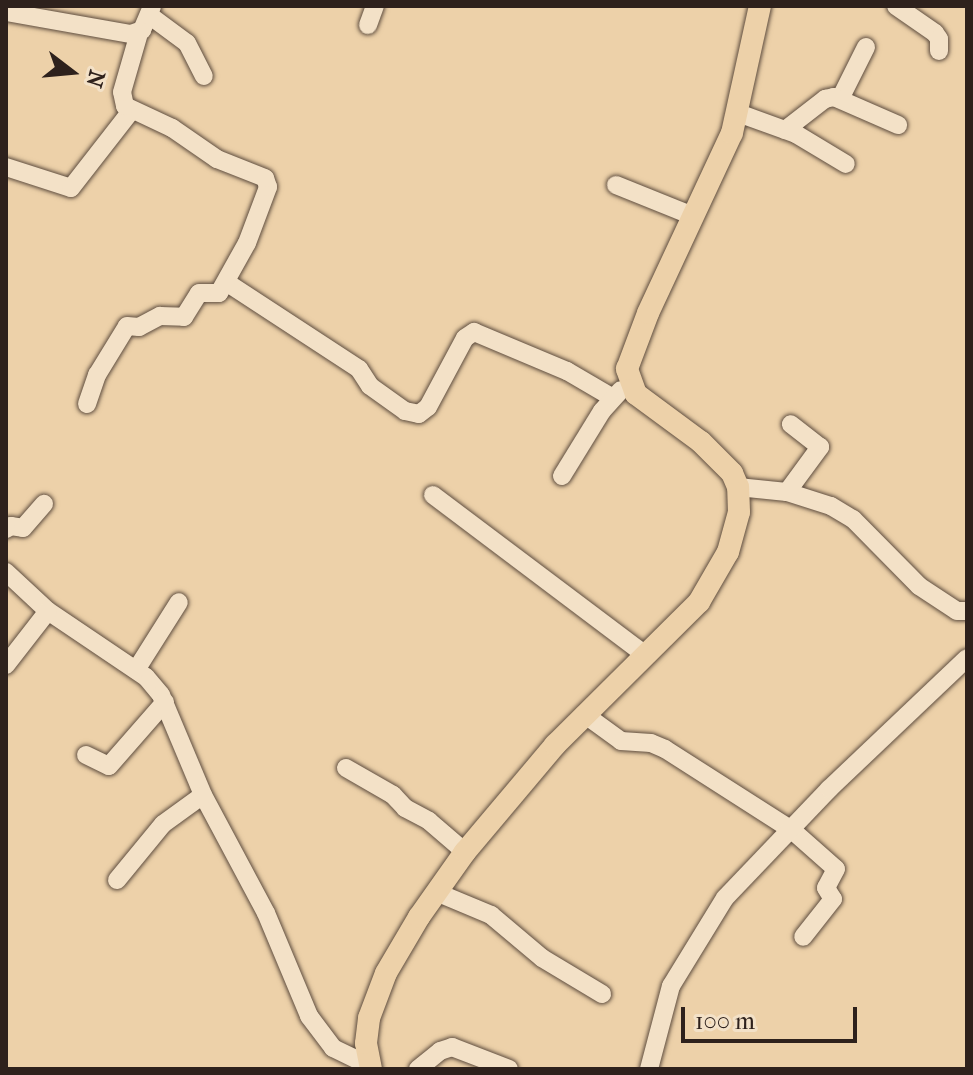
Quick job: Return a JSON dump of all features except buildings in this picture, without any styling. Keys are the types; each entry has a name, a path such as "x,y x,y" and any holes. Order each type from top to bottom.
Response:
{"main road":[{"path":"371,1067 366,1043 376,996 386,973 436,892 465,852 584,714 699,602 720,570 736,529 738,487 720,459 642,399 621,390 629,355 720,164 738,113 760,6"}],"street":[{"path":"368,25 375,6"},
{"path":"896,6 935,33 939,39 939,51"},
{"path":"87,404 97,375 127,326 139,327 160,316 184,317 199,293 217,295 247,243 268,182 217,159 172,128 125,106 122,92 139,33 150,10 187,43 204,76"},
{"path":"6,12 139,33"},
{"path":"840,99 866,47"},
{"path":"785,130 825,99 840,99 898,125"},
{"path":"6,167 71,188 131,111"},
{"path":"738,113 785,130 846,164"},
{"path":"616,185 693,216"},
{"path":"226,282 359,369 370,386 405,411 419,414 428,407 465,338 474,332 621,390 562,476"},
{"path":"787,492 820,447 791,424"},
{"path":"738,487 787,492 822,501 842,512 919,586 957,611 967,611"},
{"path":"433,495 644,654"},
{"path":"6,529 11,526 23,528 44,504"},
{"path":"6,572 48,611 136,670 165,702 203,795 266,913 309,1016 333,1048 371,1067"},
{"path":"136,670 179,602"},
{"path":"6,665 48,611"},
{"path":"649,1069 666,998 690,950 725,898 793,831 829,789 967,658"},
{"path":"86,755 109,766 165,702"},
{"path":"584,714 621,741 657,744 793,831 837,870 826,888 833,899 803,937"},
{"path":"346,768 393,795 405,808 429,821 465,852"},
{"path":"117,880 163,824 203,795"},
{"path":"436,892 491,915 542,958 602,994"},
{"path":"418,1069 440,1051 452,1047 509,1069"}]}
